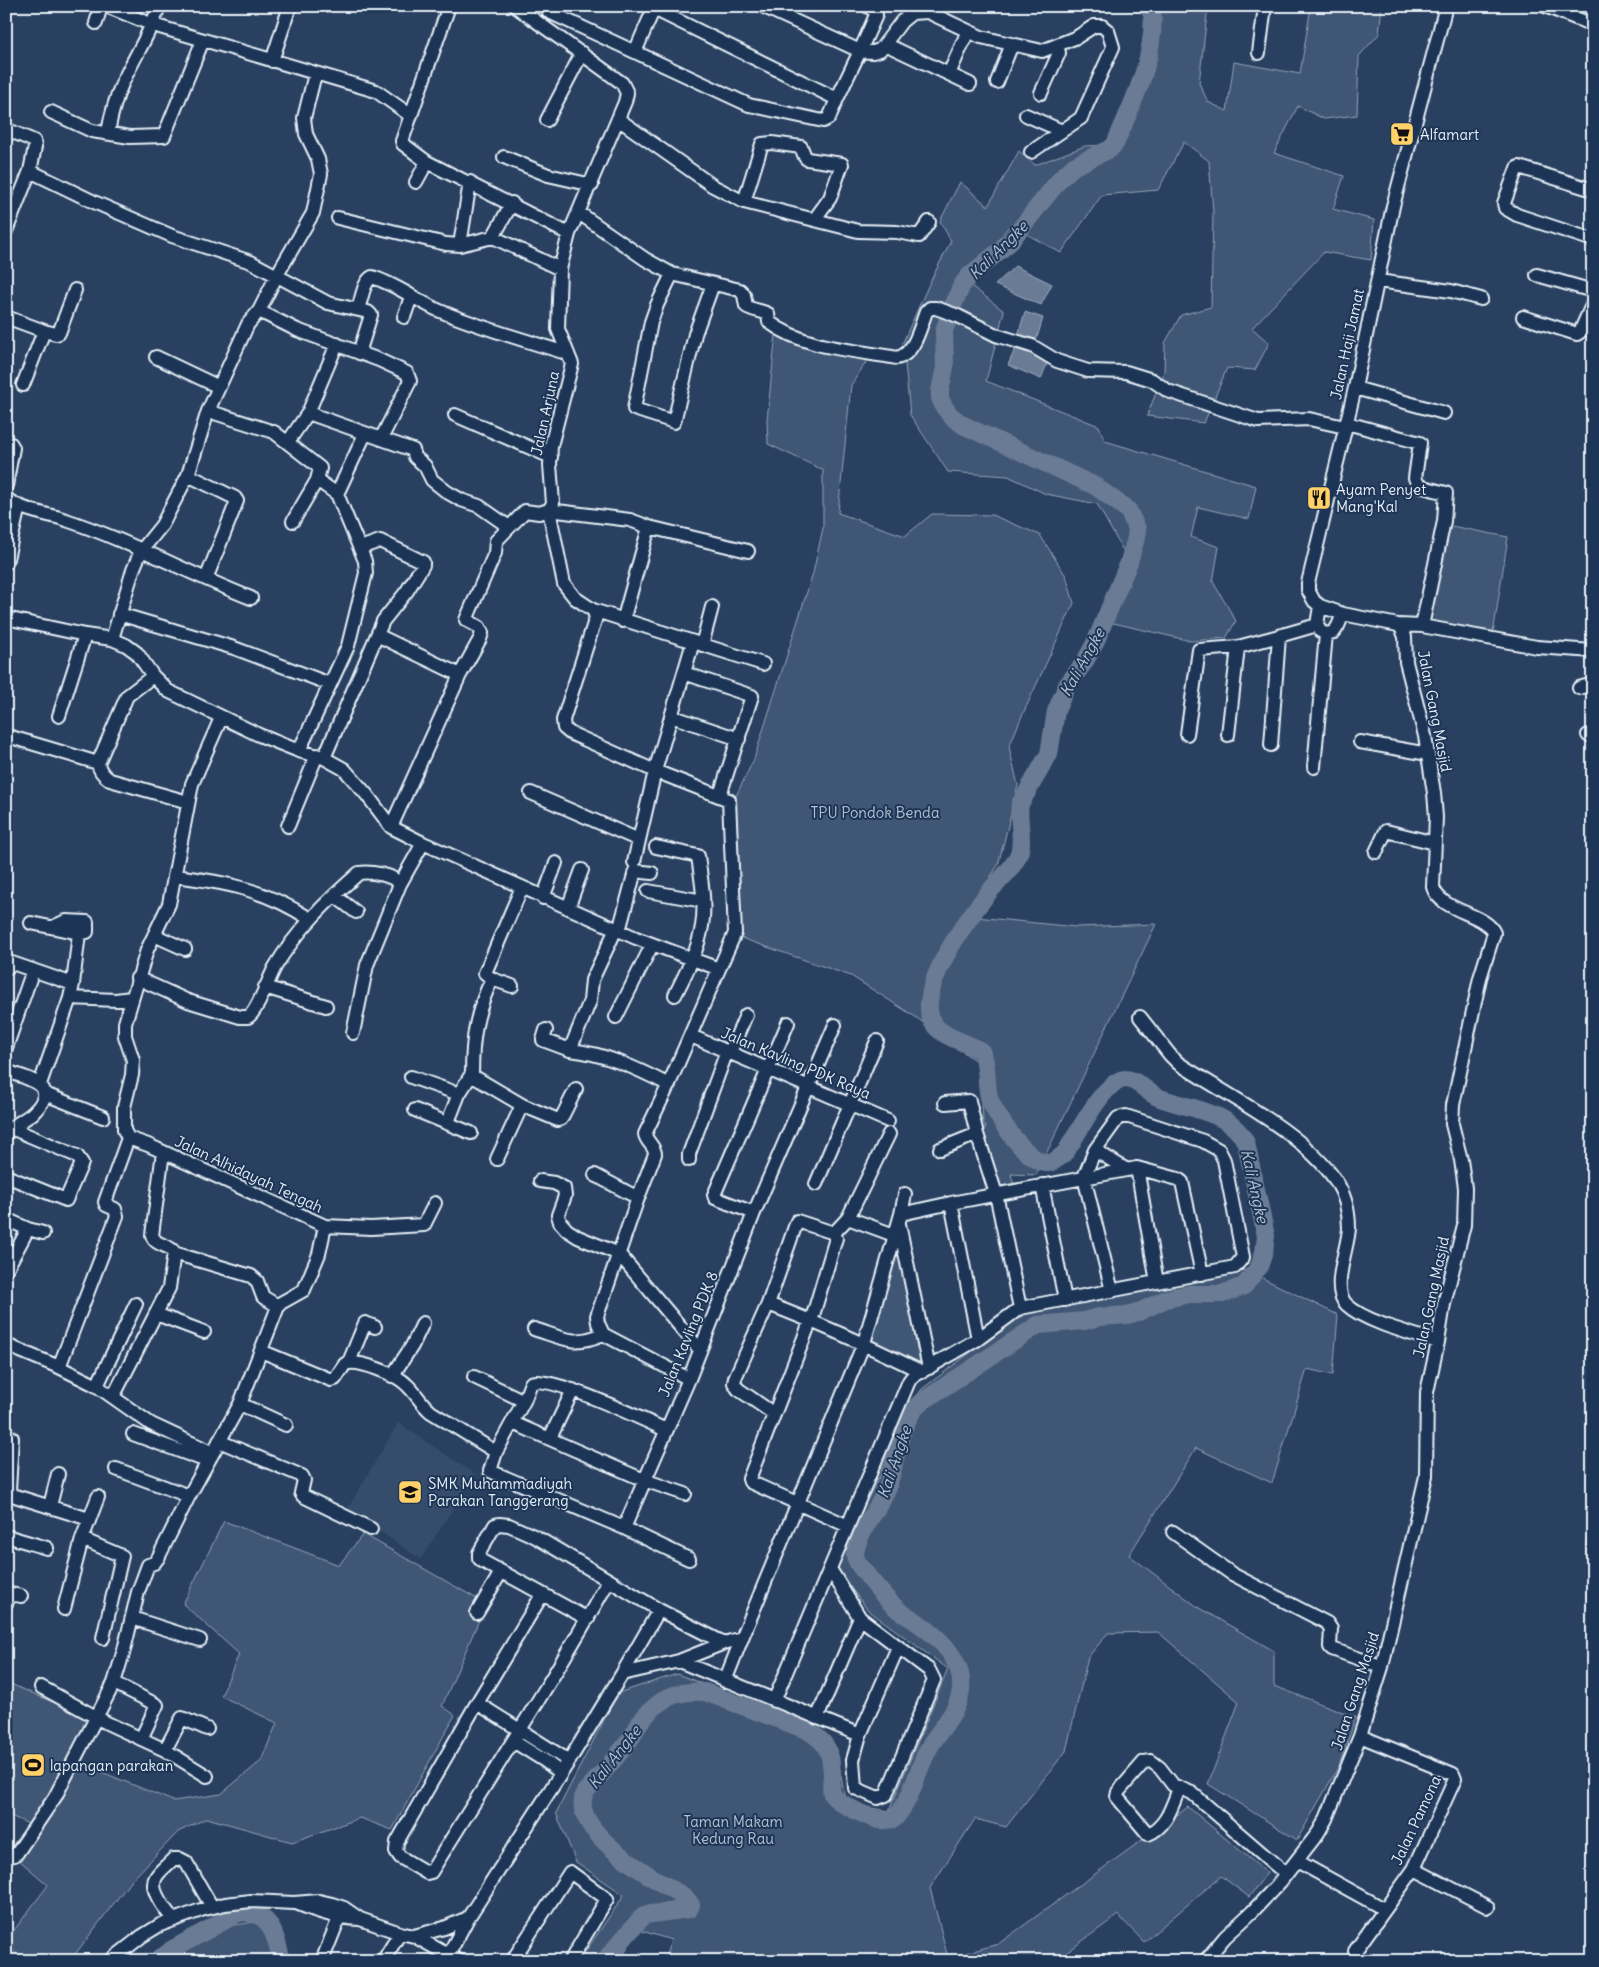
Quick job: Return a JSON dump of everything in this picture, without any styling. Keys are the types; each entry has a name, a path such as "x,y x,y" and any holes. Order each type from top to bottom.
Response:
{"street":[{"path":"108,132 122,83 153,25 159,6"},
{"path":"272,61 290,6"},
{"path":"449,6 410,114 402,142 405,147 427,162 512,203 570,234"},
{"name":"Jalan Arjuna","path":"515,6 582,53 625,87 626,92 625,102 570,234 560,269 558,328 566,353 572,364 552,446 553,503 549,510 564,584 575,598 593,610 696,647 763,664"},
{"path":"545,6 549,12 749,105 823,121 829,118 876,15 875,11 868,6"},
{"path":"762,6 860,51 873,52 880,50 902,22 912,13 928,12 981,37 1042,51 1077,37 1094,26 1102,26 1108,31 1113,47 1081,118 1030,152"},
{"path":"1259,53 1265,6"},
{"name":"Jalan Haji Jamat","path":"1320,606 1310,596 1308,583 1355,388 1393,206 1446,6"},
{"path":"1546,6 1593,25"},
{"path":"96,23 106,7 153,25 380,93 410,114"},
{"path":"635,52 652,7 837,99"},
{"path":"949,74 968,31"},
{"path":"51,112 88,130 130,137 164,136 203,40"},
{"path":"885,44 970,84"},
{"path":"997,82 1012,44"},
{"path":"1041,93 1059,53 1057,45"},
{"path":"547,120 582,53"},
{"path":"112,639 133,570 141,551 162,525 188,475 208,411 248,324 258,311 314,213 322,174 304,127 304,118 316,74"},
{"path":"1026,115 1062,131"},
{"path":"618,119 713,186 744,202 858,232 897,232 918,236 929,222"},
{"path":"6,129 34,141 35,148 30,171 6,231"},
{"path":"744,202 762,144 772,143 802,147 806,158 842,164 830,198 814,220"},
{"path":"504,157 548,175 592,185"},
{"path":"416,182 427,162"},
{"path":"1593,190 1519,167 1504,203 1505,208 1517,215 1593,240"},
{"path":"30,171 94,202 172,236 242,258 328,303 368,312 370,315 359,353"},
{"path":"460,245 470,182"},
{"path":"493,237 512,203"},
{"path":"579,213 645,259 672,274 740,290 744,295 746,306 768,314 770,322 781,331 817,344 898,358 904,356 910,350 926,312 930,308 936,308 958,316 996,335 1032,346 1056,361 1088,371 1126,372 1152,380 1168,391 1258,422 1309,419 1346,425 1420,443 1416,483 1446,493 1444,521 1422,626"},
{"path":"338,218 437,242 460,245 493,237 560,269"},
{"path":"672,274 651,322 634,410 674,422 695,334 713,284"},
{"path":"1537,275 1593,291"},
{"path":"358,309 368,279 372,277 382,280 411,297 460,319 566,353"},
{"path":"1378,281 1450,291 1481,299"},
{"path":"6,317 44,331 54,334 58,333 75,290"},
{"path":"404,317 411,297"},
{"path":"1523,316 1577,334 1580,332 1593,303"},
{"path":"258,311 298,330 379,360 410,376 410,381 381,439"},
{"path":"23,384 44,331"},
{"path":"288,442 308,413 337,344"},
{"path":"156,357 219,387"},
{"path":"1355,388 1444,413"},
{"path":"208,411 274,432 320,468 317,480 293,521"},
{"path":"308,413 413,450 415,457 426,466 432,480 447,492 461,500 479,506 509,527"},
{"path":"455,415 551,457"},
{"path":"337,494 364,434"},
{"path":"6,443 11,444 13,448 6,486"},
{"path":"188,475 235,498 237,501 206,579"},
{"path":"299,751 352,635 366,567 337,494 317,480"},
{"path":"6,498 19,506 86,526 251,598"},
{"path":"6,563 19,506"},
{"path":"391,827 460,675 482,633 479,627 466,620 495,553 496,541 525,511 539,513 549,510 630,520 649,527 748,551"},
{"path":"623,621 649,527"},
{"path":"288,826 385,617 407,591 423,564 379,540 360,548"},
{"path":"1314,767 1321,629 1320,606 1343,614 1398,625 1422,626 1537,647 1593,651"},
{"path":"634,862 656,771 684,673 712,607"},
{"path":"593,610 596,617 564,720 564,728 570,733 656,771 724,797"},
{"path":"119,614 234,648 330,684"},
{"path":"1188,734 1198,652 1201,649 1238,647 1279,636 1321,629 1334,632 1343,614"},
{"path":"6,618 112,639 132,648 138,653 153,676 168,691 222,718 299,751 321,756 350,774 391,827 423,844 543,898 652,945 719,969"},
{"name":"Jalan Gang Masjid","path":"1205,1961 1225,1937 1252,1912 1286,1874 1318,1833 1326,1819 1360,1736 1382,1668 1426,1476 1426,1403 1444,1304 1464,1225 1466,1200 1461,1160 1452,1124 1453,1105 1480,978 1494,934 1488,925 1444,902 1435,895 1433,887 1435,804 1423,723 1406,662 1405,637 1398,625"},
{"path":"59,716 85,635"},
{"path":"377,635 460,675"},
{"path":"1271,745 1279,636"},
{"path":"1228,735 1238,647"},
{"path":"684,673 752,696 724,797 735,933 691,1036 645,1134 655,1150 655,1154 598,1311 598,1323 603,1334 689,1379"},
{"path":"153,676 127,696 98,763 103,775 110,780 180,800"},
{"path":"1579,688 1593,684"},
{"path":"671,716 739,739"},
{"path":"60,1367 117,1216 115,1209 106,1205 105,1202 128,1138 124,1130 124,1107 132,1075 133,1060 126,1036 125,1022 146,950 169,904 192,784 222,718"},
{"path":"11,737 98,763"},
{"path":"1360,742 1428,754"},
{"path":"531,793 639,840"},
{"path":"1376,852 1384,834 1389,831 1435,843"},
{"path":"353,1033 367,965 400,884 423,844"},
{"path":"656,847 698,856 703,901 702,925 692,960 675,995"},
{"path":"543,898 556,863"},
{"path":"568,908 582,870"},
{"path":"570,1050 590,1001 592,980 617,929 635,871 652,873"},
{"path":"137,978 188,1001 244,1018 254,1013 265,986 289,945 310,919 361,872 398,880 400,884"},
{"path":"174,876 223,882 247,889 297,910 310,919"},
{"path":"512,986 492,978 486,974 486,971 522,887"},
{"path":"648,891 703,901"},
{"path":"335,896 356,912"},
{"path":"11,1125 33,1113 70,998 79,933 87,932 87,922 66,922 52,926 31,923"},
{"path":"154,935 184,949"},
{"path":"616,1017 652,945"},
{"path":"6,969 12,962 73,984"},
{"path":"6,1048 32,970"},
{"path":"448,1122 459,1094 472,1075 472,1045 481,1001 492,978"},
{"path":"265,986 326,1006"},
{"path":"70,998 116,1000 131,998"},
{"path":"689,1160 689,1154 728,1052 746,1015"},
{"path":"1140,1017 1178,1063 1290,1134 1317,1158 1336,1181 1347,1207 1349,1229 1340,1284 1340,1295 1346,1305 1372,1319 1438,1342"},
{"path":"754,1213 715,1198 714,1195 788,1022"},
{"name":"Jalan Kavling PDK 8","path":"624,1528 689,1379 754,1213 835,1025"},
{"path":"546,1030 543,1040 570,1050 594,1053 632,1066 669,1085"},
{"name":"Jalan Kavling PDK Raya","path":"691,1036 888,1121"},
{"path":"816,1184 877,1041"},
{"path":"6,1071 103,1117"},
{"path":"472,1075 522,1105 556,1120 560,1120 576,1089"},
{"path":"411,1077 459,1094"},
{"path":"945,1103 969,1101 977,1134 996,1194 1020,1308"},
{"path":"497,1159 522,1105"},
{"path":"415,1110 471,1133"},
{"path":"774,1701 909,1381 978,1339 1020,1308 1065,1300 1112,1291 1157,1282 1202,1274 1235,1267 1243,1257 1224,1160 1219,1150 1204,1141 1126,1116 1118,1118 1095,1150 1084,1177 1112,1291"},
{"path":"6,1176 66,1200 82,1166 77,1156 11,1125"},
{"path":"834,1233 848,1218 889,1134"},
{"path":"940,1149 977,1134"},
{"name":"Jalan Alhidayah Tengah","path":"128,1138 325,1226 371,1228 424,1226 435,1203"},
{"path":"1095,1150 1132,1169 1178,1179 1182,1182 1202,1274"},
{"path":"163,1152 152,1235 154,1241 170,1248 174,1253 251,1276 257,1281 263,1297 278,1306"},
{"path":"848,1218 898,1224 951,1202 1132,1169"},
{"path":"1132,1169 1157,1282"},
{"path":"595,1175 638,1198"},
{"path":"540,1181 554,1183 564,1188 565,1196 558,1215 560,1222 567,1230 578,1237 619,1254 700,1350"},
{"path":"1042,1185 1065,1300"},
{"path":"725,1681 796,1503 864,1344 898,1224 904,1194"},
{"path":"951,1202 978,1339"},
{"path":"6,1219 28,1229 43,1233"},
{"path":"774,1414 738,1389 734,1383 768,1304 797,1221 834,1233"},
{"path":"898,1224 925,1370"},
{"path":"6,1856 14,1855 17,1852 55,1797 114,1683 138,1592 148,1566 158,1558 188,1496 240,1404 278,1306 281,1302 304,1290 319,1254 325,1226"},
{"path":"6,1270 28,1229"},
{"path":"834,1233 836,1238 811,1320 749,1480 848,1526"},
{"path":"113,1397 169,1288 174,1253"},
{"path":"97,1386 136,1304"},
{"path":"768,1304 811,1320 925,1370"},
{"path":"156,1314 204,1332"},
{"path":"350,1362 365,1323 375,1327"},
{"path":"392,1376 412,1346 423,1323"},
{"path":"534,1329 574,1341 584,1341 603,1334"},
{"path":"6,1345 60,1367 97,1386 151,1424 213,1452"},
{"path":"261,1351 332,1380 345,1364 350,1362 366,1365 392,1376 407,1384 430,1412 496,1452"},
{"path":"474,1377 524,1401"},
{"path":"666,1430 573,1390 542,1381 534,1381 530,1385 513,1423 496,1452 490,1471 624,1528 688,1559"},
{"path":"550,1438 573,1390"},
{"path":"240,1404 286,1425"},
{"path":"513,1423 644,1480 685,1494"},
{"path":"6,1434 12,1438 9,1490 12,1495 89,1519"},
{"path":"133,1434 213,1452 302,1476 304,1480 301,1493 303,1496 371,1529"},
{"path":"116,1469 188,1496"},
{"path":"50,1506 58,1474"},
{"path":"64,1609 82,1539 98,1497"},
{"path":"588,1619 486,1564 479,1558 479,1553 492,1529 499,1524 504,1524 536,1537 659,1610 724,1643"},
{"path":"1173,1532 1230,1579 1327,1623 1332,1629 1330,1647 1332,1650 1382,1668"},
{"path":"6,1536 47,1548"},
{"path":"82,1539 122,1556 103,1638"},
{"path":"830,1568 860,1618 929,1670 934,1680 886,1795 878,1798 855,1788 853,1760 860,1735 898,1647"},
{"path":"477,1613 501,1572"},
{"path":"542,1595 397,1842 396,1851 400,1857 427,1873 430,1872 516,1736 588,1619 609,1580"},
{"path":"6,1603 11,1594 21,1596"},
{"path":"110,1961 142,1936 160,1925 212,1907 251,1901 319,1901 332,1904 344,1908 360,1919 414,1936 451,1959 468,1918 569,1762 659,1610"},
{"path":"132,1618 200,1640"},
{"path":"817,1718 860,1618"},
{"path":"622,1674 679,1661 742,1638"},
{"path":"679,1661 860,1735"},
{"path":"114,1683 157,1705 141,1738"},
{"path":"41,1687 96,1718 165,1750 207,1776"},
{"path":"477,1703 561,1773"},
{"path":"165,1750 182,1718 208,1729"},
{"path":"516,1736 569,1762"},
{"name":"Jalan Pamona","path":"1360,1736 1434,1765 1454,1775 1455,1781 1414,1869 1355,1951 1356,1957 1362,1961"},
{"path":"1179,1789 1167,1817 1156,1830 1148,1834 1117,1797 1118,1792 1144,1762 1154,1762 1173,1785 1192,1793 1286,1874"},
{"path":"173,1920 155,1892 153,1883 156,1877 173,1859 180,1858 186,1862 212,1907"},
{"path":"1297,1861 1384,1909"},
{"path":"1414,1869 1488,1907"},
{"path":"512,1961 570,1872 607,1899 570,1961"},
{"path":"294,1902 323,1914 340,1918 360,1919"},
{"path":"322,1961 340,1918"},
{"path":"414,1936 444,1928 468,1918"},
{"path":"383,1961 400,1933"}],"shaded area":[{"path":"1015,266 1052,284 1041,305 995,285"},
{"path":"1025,312 1043,318 1036,341 1018,335"},
{"path":"1016,347 1048,361 1041,379 1008,365"},
{"name":"SMK Muhammadiyah Parakan Tanggerang","path":"398,1423 475,1474 421,1559 347,1510"}],"green space":[{"path":"1139,6 1208,6 1199,83 1208,102 1227,111 1234,62 1300,74 1311,6 1382,6 1379,34 1359,56 1357,115 1324,119 1298,106 1274,153 1344,176 1333,209 1374,220 1371,260 1324,252 1252,328 1269,343 1255,370 1227,368 1204,423 1147,416 1164,372 1165,343 1181,315 1211,307 1213,212 1209,161 1184,142 1158,190 1102,195 1061,253 1010,225 966,282 1004,311 986,381 1099,426 1105,441 1256,486 1249,519 1198,507 1191,537 1219,547 1213,582 1236,621 1226,638 1191,641 1109,622 1130,563 1097,504 1046,494 1008,476 948,472 910,415 903,342 951,241 940,221 960,182 988,206 1019,151 1035,165 1085,146 1112,145 1134,103 1146,21"},
{"name":"TPU Pondok Benda","path":"777,322 822,341 873,352 851,385 838,513 905,536 932,514 992,515 1040,535 1066,576 1074,603 1009,747 1018,785 1008,826 998,865 966,916 1076,927 1156,924 1036,1175 1011,1174 1015,1190 995,1191 980,1128 986,1128 983,1122 980,1064 914,1016 851,976 738,937 732,804 754,759 813,573 823,528 823,470 768,444 767,420"},
{"path":"1446,525 1508,537 1493,634 1427,623"},
{"path":"900,1231 929,1368 864,1343"},
{"name":"Taman Makam Kedung Rau","path":"1246,1270 1338,1315 1333,1375 1307,1369 1272,1483 1196,1448 1129,1555 1199,1608 1274,1651 1274,1686 1356,1717 1339,1766 1297,1840 1208,1784 1239,1702 1158,1632 1108,1633 1088,1657 1066,1751 1006,1827 975,1819 930,1888 948,1958 998,1944 1188,1807 1267,1873 1249,1897 1221,1876 1144,1942 1118,1915 1055,1961 664,1961 671,1940 636,1929 621,1961 579,1961 624,1895 576,1862 556,1813 618,1693 677,1674 808,1724 836,1748 846,1804 889,1811 948,1669 868,1610 833,1565 880,1475 895,1427 922,1389 1024,1312"},
{"path":"224,1521 339,1565 363,1534 486,1604 442,1706 455,1715 392,1830 360,1818 292,1842 207,1818 178,1832 130,1882 70,1961 24,1961 6,1944 6,1941 48,1885 19,1860 38,1828 6,1814 6,1682 92,1719 77,1762 173,1801 221,1794 261,1761 277,1723 221,1696 239,1654 183,1604"},
{"path":"268,1920 287,1961 139,1961 187,1932"}],"waterway":[{"name":"Kali Angke","path":"604,1961 644,1915 689,1909 691,1905 685,1897 618,1854 589,1823 583,1807 585,1792 620,1752 648,1713 669,1697 685,1692 705,1692 807,1730 823,1743 829,1753 832,1794 839,1801 860,1813 879,1820 894,1819 906,1803 929,1748 957,1705 961,1689 959,1669 949,1651 934,1635 887,1600 859,1565 855,1554 856,1546 864,1529 885,1494 899,1442 907,1421 920,1403 1038,1325 1127,1315 1141,1311 1166,1299 1189,1294 1222,1294 1244,1286 1259,1267 1264,1252 1266,1236 1246,1143 1239,1132 1230,1124 1208,1113 1155,1096 1135,1082 1125,1079 1120,1080 1112,1085 1097,1102 1065,1153 1049,1163 1041,1162 1013,1138 992,1105 988,1091 985,1062 981,1051 945,1034 935,1026 929,1012 930,995 936,976 946,956 969,919 1018,856 1021,844 1020,804 1049,754 1056,711 1067,685 1084,663 1095,643 1129,562 1137,529 1128,510 1095,486 963,425 951,416 940,398 945,367 944,331 962,285 969,276 1009,243 1060,179 1074,166 1110,149 1115,144 1143,77 1148,60 1153,24 1152,6"},
{"path":"1593,1515 1587,1543 1588,1598 1593,1601"},
{"name":"Kali Angke","path":"158,1961 171,1950 238,1913 258,1915 265,1920 274,1933 282,1961"}],"place":[{"name":"Alfamart","path":"1402,134"},
{"name":"Ayam Penyet Mang'Kal","path":"1319,498"},
{"name":"SMK Muhammadiyah Parakan Tanggerang","path":"410,1492"},
{"name":"lapangan parakan","path":"33,1765"}]}
